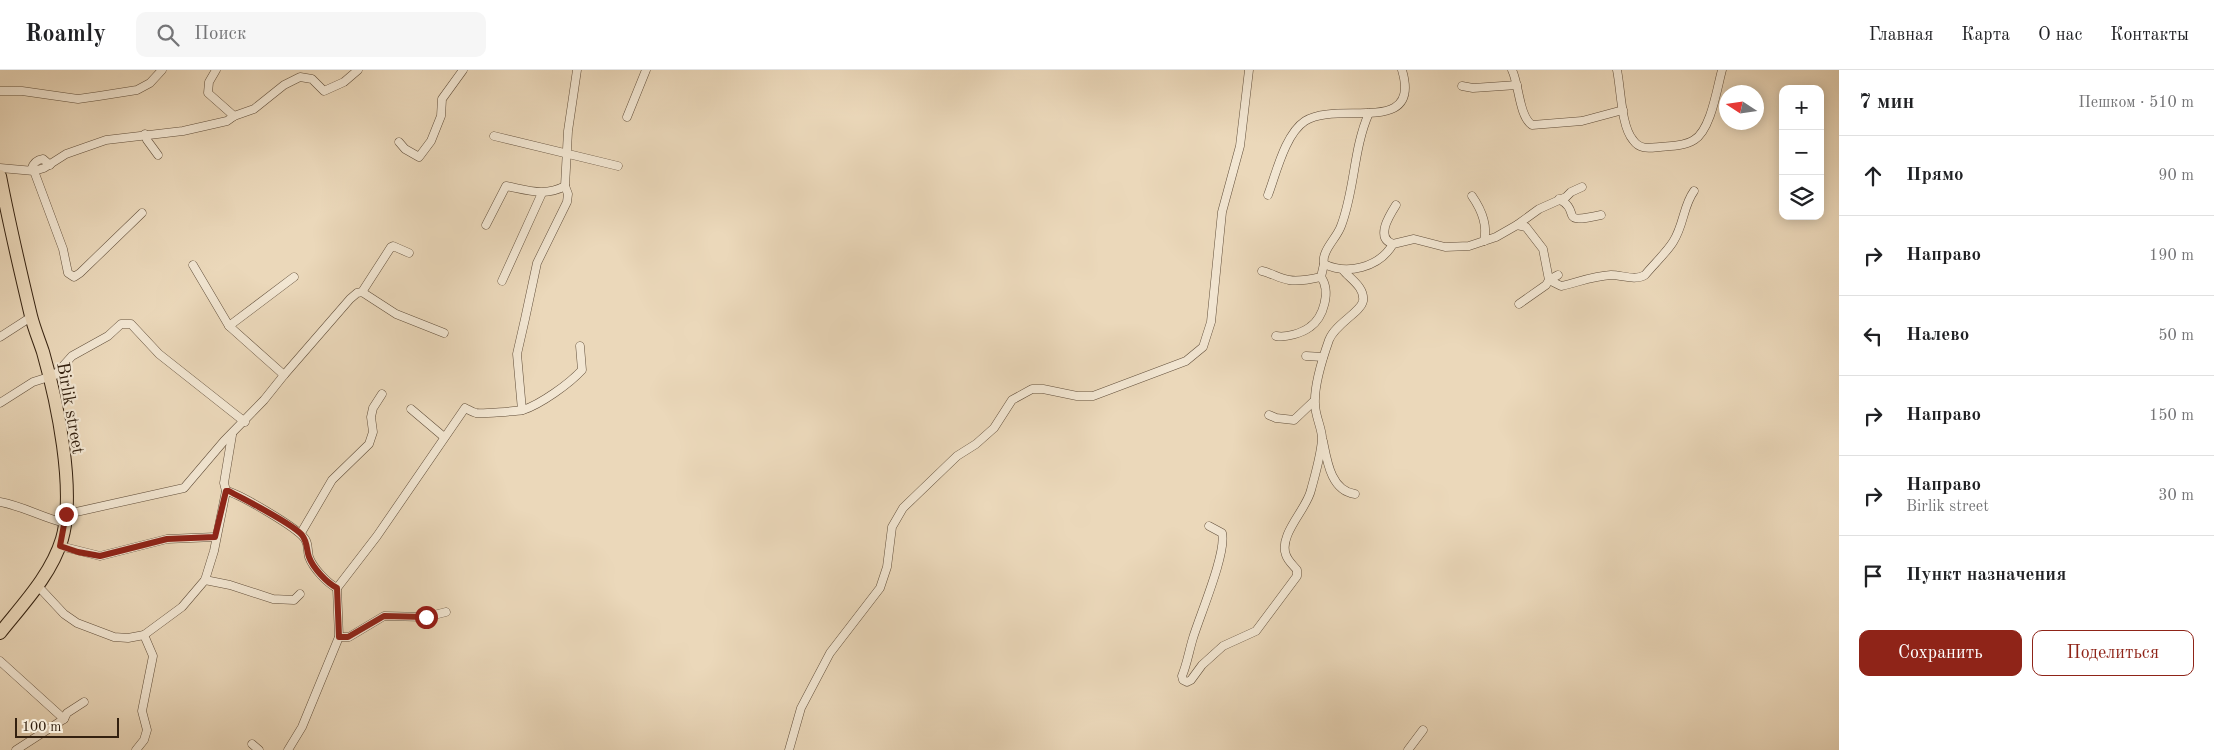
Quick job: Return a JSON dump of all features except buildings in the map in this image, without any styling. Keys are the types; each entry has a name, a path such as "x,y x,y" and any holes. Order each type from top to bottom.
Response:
{"main road":[{"name":"Birlik street","path":"0,176 32,316 49,379 63,456 66,518 60,546 50,566 23,606 0,633"}],"street":[{"path":"0,91 22,90 78,99 137,90 150,84 162,70"},
{"path":"216,70 209,82 208,93 234,116"},
{"path":"142,213 80,273 74,277 70,276 63,249 33,170 35,162 43,159 50,164 66,154 91,144 119,137 207,127 227,121 234,116 254,109 291,80 300,77 312,79 324,91 344,82 358,70"},
{"path":"399,142 405,149 419,157 431,141 440,116 442,99 463,70"},
{"path":"522,410 517,354 537,263 567,202 568,194 565,186 566,153 577,70"},
{"path":"628,117 646,70"},
{"path":"789,750 801,708 830,653 880,588 887,567 892,527 899,513 957,456 976,444 994,428 1012,400 1032,389 1043,389 1078,396 1093,396 1186,361 1203,347 1211,322 1222,212 1230,191 1240,146 1249,70"},
{"path":"1268,196 1282,156 1300,125 1312,118 1331,114 1394,110 1400,106 1404,86 1402,70"},
{"path":"1512,70 1524,113 1528,122 1532,124 1582,121 1623,110"},
{"path":"1617,70 1623,110 1631,138 1640,147 1645,149 1678,145 1696,139 1706,123 1722,70"},
{"path":"1462,86 1473,88 1517,86"},
{"path":"1321,277 1324,255 1341,228 1362,131 1369,113"},
{"path":"145,134 158,155"},
{"path":"494,136 618,166"},
{"path":"1644,157 1645,149"},
{"path":"0,168 33,170"},
{"path":"486,225 506,186 542,193 556,191 565,186"},
{"path":"1396,205 1387,222 1385,240 1393,244 1409,239 1445,247 1469,246 1517,225 1539,209 1582,187"},
{"path":"1549,280 1561,286 1592,276 1614,275 1639,278 1645,275 1673,242 1680,227 1686,202 1694,191"},
{"path":"502,281 542,193"},
{"path":"1472,196 1482,212 1486,236 1484,241"},
{"path":"1559,199 1569,207 1571,216 1574,218 1581,219 1601,215"},
{"path":"1517,225 1526,227 1531,231 1543,249 1549,280"},
{"path":"1324,264 1343,270 1357,269 1376,261 1390,250 1393,244"},
{"path":"0,502 18,506 42,517 66,518 184,488 224,441 245,422 350,299 357,293 362,292 391,247 393,246 409,253"},
{"path":"194,265 229,326 284,375"},
{"path":"1343,270 1361,290 1363,300 1360,306 1336,328 1329,338 1323,357 1314,402 1334,481 1350,493 1355,494"},
{"path":"1262,271 1274,273 1288,280 1321,277"},
{"path":"1519,304 1558,275"},
{"path":"229,326 294,277"},
{"path":"1276,336 1291,335 1311,327 1324,306 1327,294 1325,282 1321,277"},
{"path":"362,292 396,314 444,333"},
{"path":"0,337 32,316"},
{"path":"0,403 33,382 49,379 72,356 108,336 120,324 126,323 131,324 159,354 245,422"},
{"path":"288,750 302,727 339,637 337,588 377,536 444,437 465,408 474,413 522,410 560,388 582,370 580,346"},
{"path":"1306,356 1323,357"},
{"path":"301,533 332,480 369,444 373,432 371,417 373,408 382,394"},
{"path":"1270,414 1276,418 1294,420 1314,402"},
{"path":"411,409 444,437"},
{"path":"38,585 64,614 83,626 114,637 128,638 144,635 182,607 205,580 214,550 215,537 226,491 224,483 226,461 232,435"},
{"path":"1209,526 1222,533 1224,541 1220,559 1182,676 1183,680 1187,682 1223,646 1256,631 1296,576 1297,570 1286,557 1284,550 1285,540 1310,494 1322,437"},
{"path":"226,491 253,504 301,533 308,546 309,558 323,576 337,588"},
{"path":"60,546 100,556 167,539 215,537"},
{"path":"205,580 230,585 273,599 294,600 300,594"},
{"path":"339,637 348,637 384,616 426,617 446,612"},
{"path":"136,750 144,740 147,730 142,711 153,656 144,635"},
{"path":"0,661 64,719"},
{"path":"16,750 64,719 67,713 84,702"},
{"path":"1408,750 1423,730"}],"route":[{"path":"66,514 60,546 100,556 167,539 215,537 226,491 229,491 301,533 308,546 309,558 332,586 337,588 339,637 348,637 384,616 426,617"}]}
